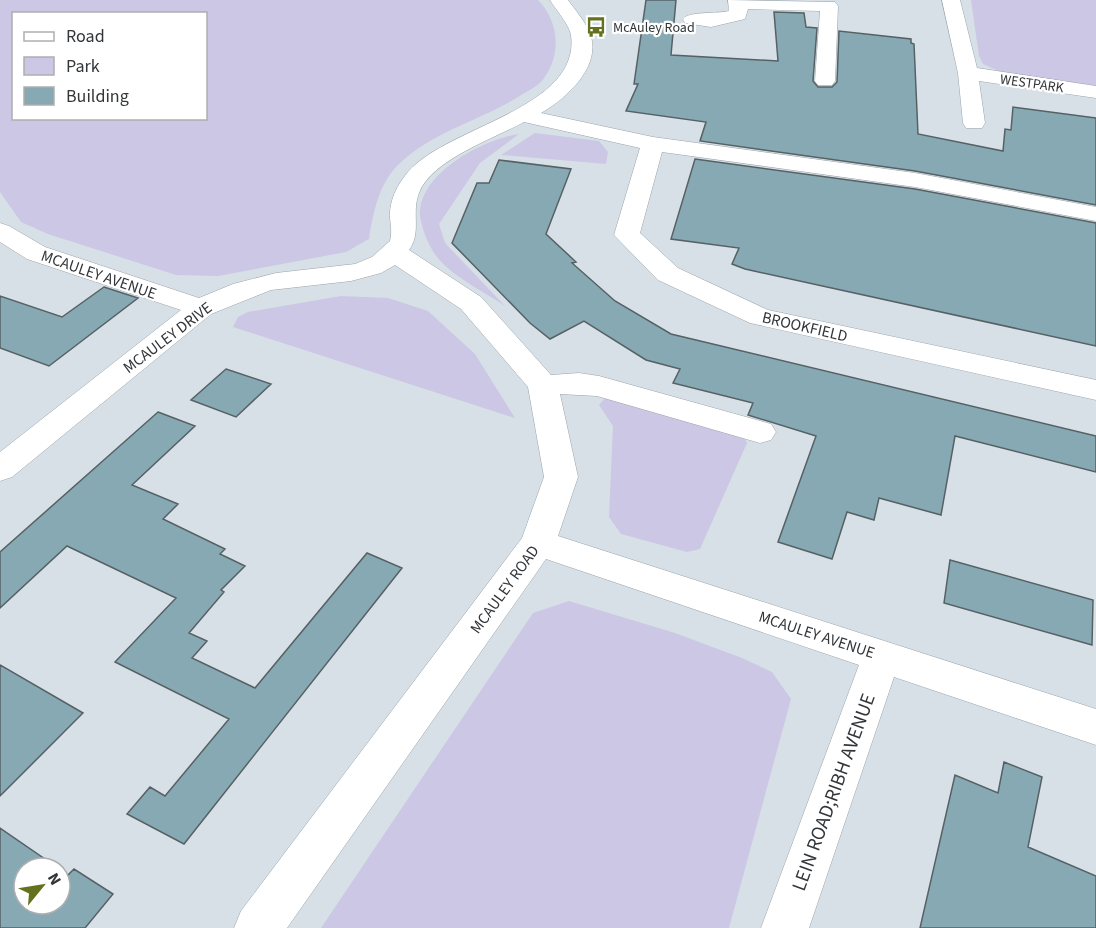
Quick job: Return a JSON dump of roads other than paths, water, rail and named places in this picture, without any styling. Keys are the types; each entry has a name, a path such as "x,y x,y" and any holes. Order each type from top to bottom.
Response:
{"street":[{"path":"560,0 580,28 584,47 568,83 546,102 468,141 420,172 408,189 403,208 405,236 394,252 471,303 543,385 579,383 599,386 760,432"},
{"path":"951,0 968,73 974,123"},
{"path":"692,20 711,21 738,15 738,1 829,6 825,81"},
{"name":"WESTPARK","path":"968,73 1096,92"},
{"path":"522,115 653,144 915,180 1096,214"},
{"name":"BROOKFIELD","path":"653,144 627,235 668,274 760,316 1096,390"},
{"name":"MCAULEY AVENUE","path":"0,231 36,253 201,308"},
{"name":"MCAULEY DRIVE","path":"0,469 201,308 231,293 286,279 322,277 374,267 394,252"},
{"name":"MCAULEY ROAD","path":"258,928 538,543 561,477 543,385"},
{"name":"MCAULEY AVENUE","path":"538,543 1096,727"},
{"name":"LEIN ROAD;RIBH AVENUE","path":"784,928 882,655"}],"place":[{"name":"McAuley Road","path":"596,27"}]}
